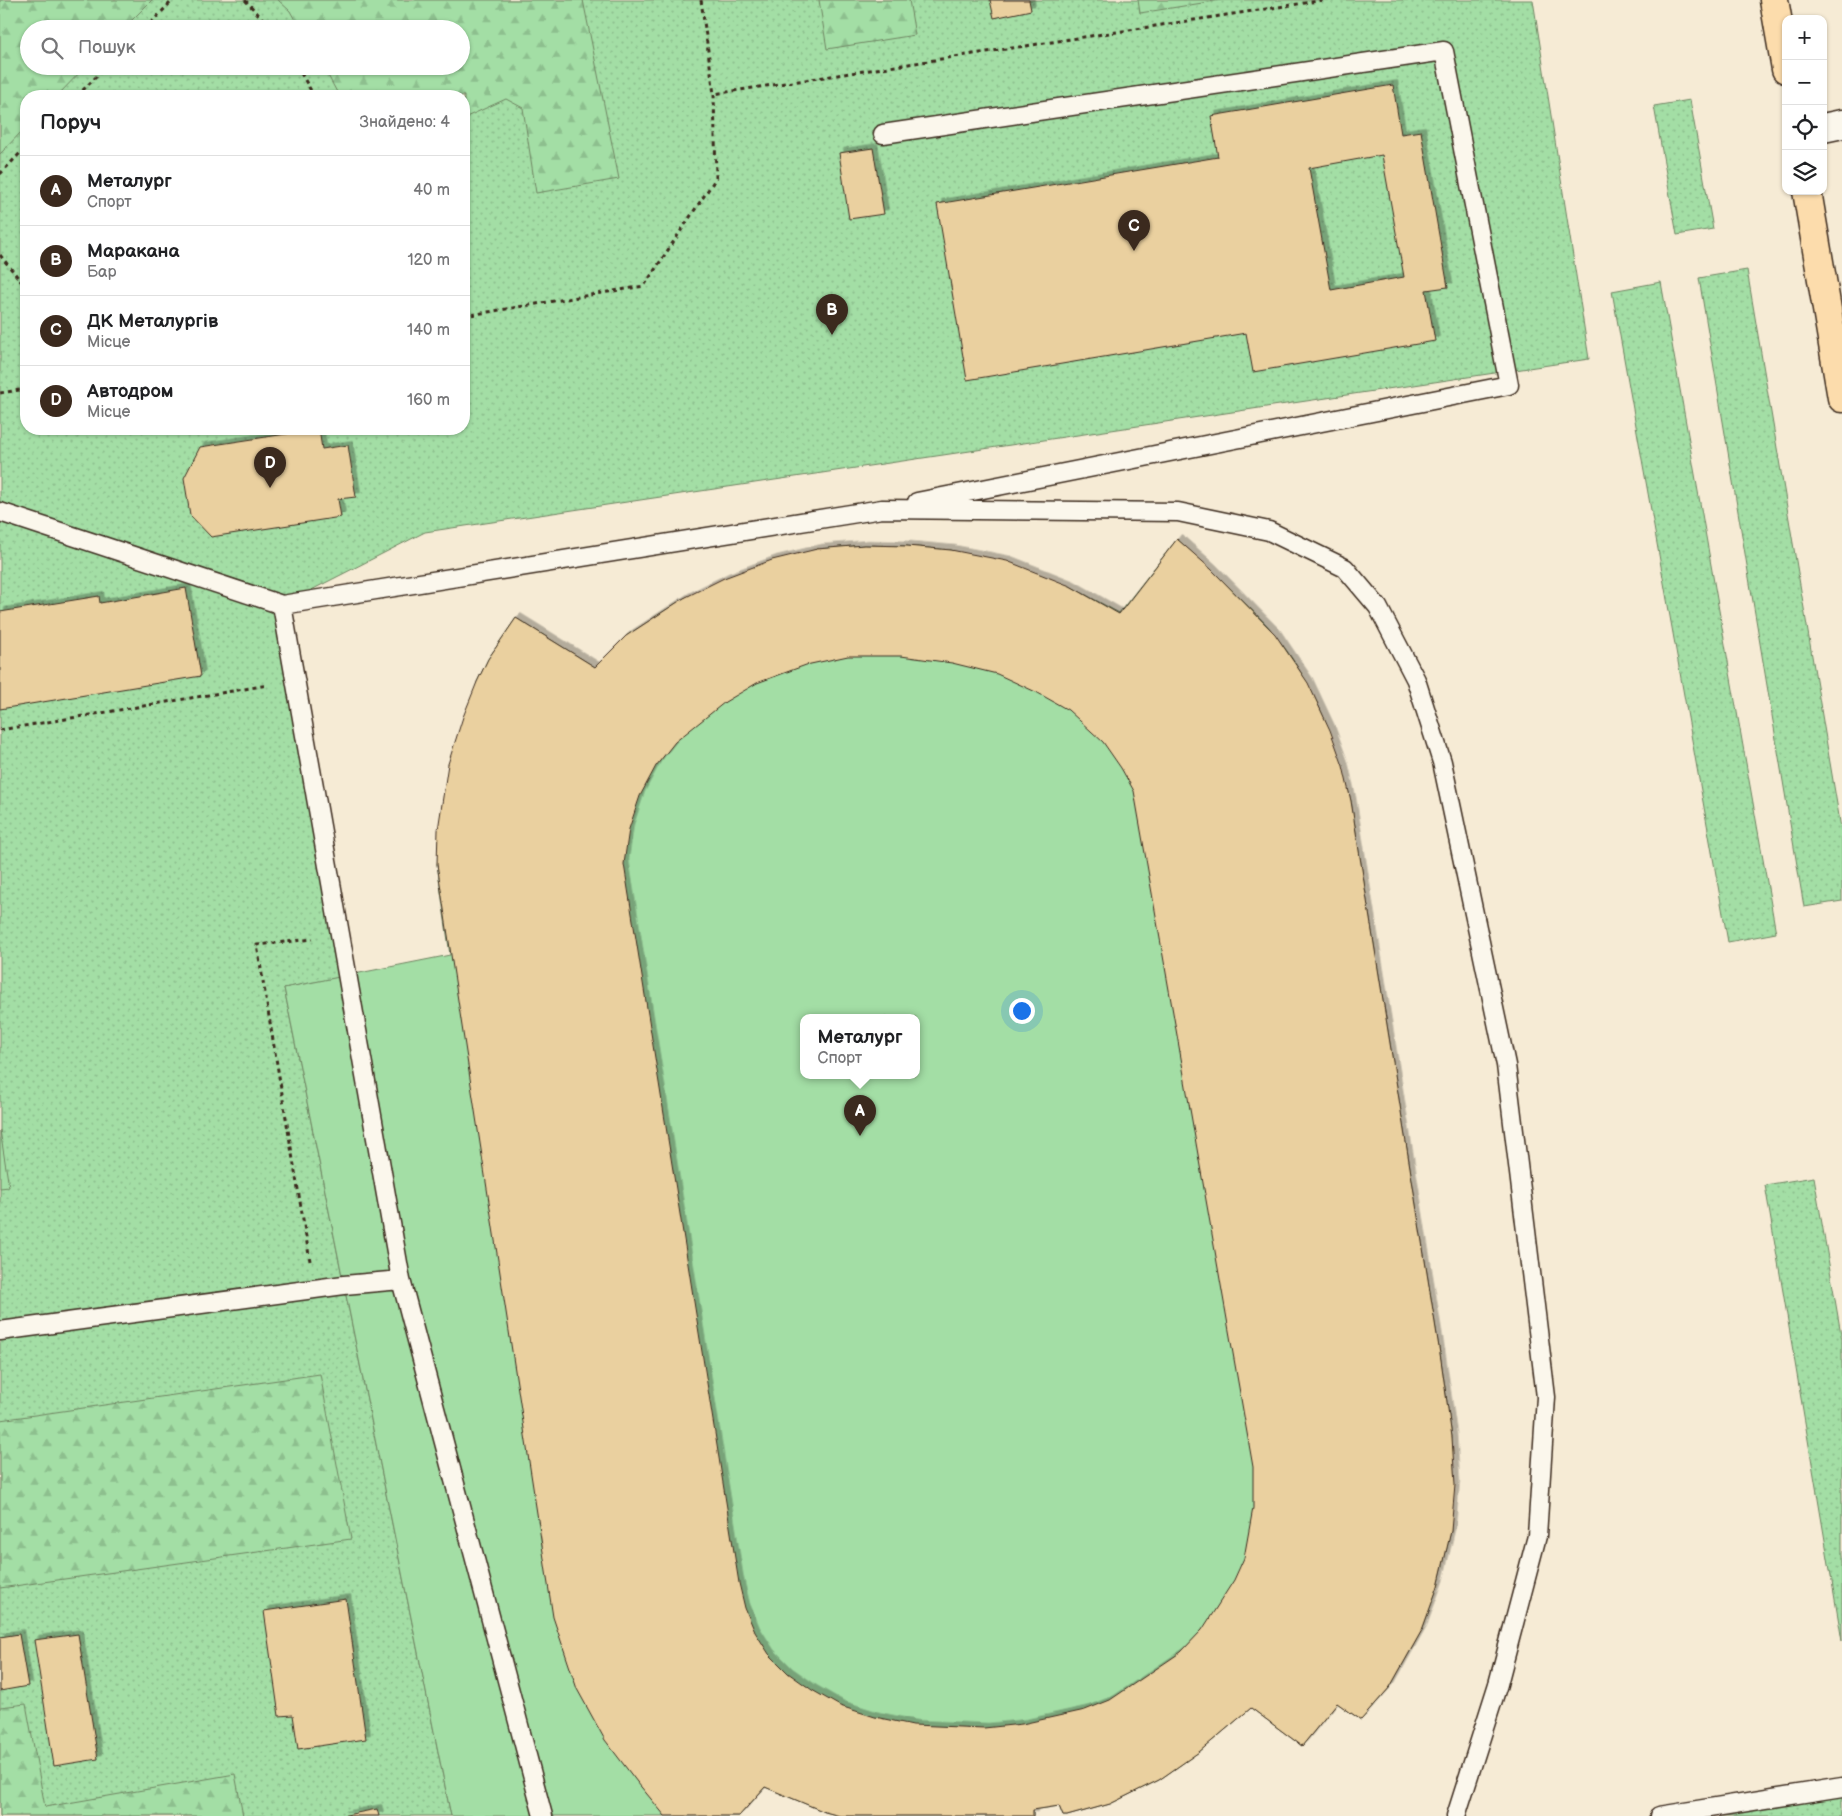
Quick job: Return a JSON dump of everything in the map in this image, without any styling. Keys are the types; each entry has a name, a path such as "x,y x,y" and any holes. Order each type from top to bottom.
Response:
{"main road":[{"path":"1774,0 1784,60"},
{"path":"1808,195 1842,398"}],"street":[{"path":"1827,127 1842,124"}],"lane":[{"path":"0,512 282,605 882,508 1509,385 1444,51 883,134"},
{"path":"882,508 1178,512 1269,531 1345,568 1378,607 1416,680 1442,762 1506,1065 1546,1397 1537,1536 1498,1684 1456,1816"},
{"path":"282,605 401,1280 543,1816"},
{"path":"0,1331 344,1285 401,1280"},
{"path":"1659,1816 1842,1787"}],"path":[{"path":"154,20 173,0"},
{"path":"245,0 264,20"},
{"path":"700,0 714,94"},
{"path":"83,90 98,75"},
{"path":"302,75 311,90"},
{"path":"0,174 20,153"},
{"path":"0,255 20,280"},
{"path":"0,393 20,390"},
{"path":"0,730 296,681"},
{"path":"315,1289 257,945 340,936"}],"green space":[{"path":"0,0 1533,0 1589,359 425,532 282,605 347,976 284,988 451,1816 0,1816"},
{"path":"0,0 152,0 132,20 20,20 20,75 77,75 63,90 20,90 20,133 0,154"},
{"path":"278,0 583,0 619,179 536,193 523,108 506,99 470,115 470,90 336,90 328,75 470,75 470,20 295,20 290,11"},
{"path":"819,0 909,0 915,35 827,49"},
{"path":"1138,0 1221,0 1140,13"},
{"path":"1690,100 1713,229 1677,235 1654,106"},
{"path":"1747,270 1842,834 1842,901 1804,907 1699,278"},
{"path":"1661,282 1776,933 1728,942 1612,291"},
{"path":"1177,539 1272,631 1289,654 1312,693 1339,757 1351,801 1452,1437 1451,1531 1438,1586 1422,1630 1390,1687 1361,1720 1337,1703 1302,1746 1251,1708 1199,1752 1159,1780 1110,1804 1067,1816 1063,1816 1059,1806 1033,1810 1033,1816 840,1816 825,1812 765,1787 739,1816 451,1816 284,988 450,955 437,864 477,682 488,659 516,618 595,667 626,636 684,598 817,549 864,545 951,550 1070,586 1119,613"},
{"path":"0,1130 9,1187 0,1188"},
{"path":"1814,1177 1842,1340 1842,1641 1765,1185"},
{"path":"320,1374 351,1539 0,1588 0,1420"},
{"path":"26,1704 45,1807 235,1774 243,1816 0,1816 0,1707"},
{"path":"1842,1787 1842,1816 1659,1816"}],"building":[{"path":"990,0 1029,0 1031,10 994,18"},
{"path":"1393,85 1401,134 1421,131 1448,287 1426,290 1435,341 1253,372 1246,333 967,380 937,204 1218,157 1211,116","holes":["1382,155 1404,277 1331,290 1309,168"]},
{"path":"873,148 884,214 849,219 839,153"},
{"path":"279,435 320,435 322,449 348,445 356,497 338,499 341,517 211,537 190,515 184,478 200,447"},
{"path":"1177,539 1211,569 1275,634 1308,683 1330,730 1343,766 1351,801 1452,1437 1455,1485 1451,1531 1438,1586 1422,1630 1390,1687 1361,1720 1337,1703 1302,1746 1251,1708 1199,1752 1159,1780 1110,1804 1067,1816 1063,1816 1059,1806 1033,1810 1033,1816 840,1816 825,1812 765,1787 739,1816 665,1816 605,1740 577,1689 553,1617 437,864 438,830 448,764 463,717 488,659 516,618 595,667 626,636 684,598 724,578 772,560 817,549 864,545 907,546 951,550 1007,561 1070,586 1119,614","holes":["848,656 901,656 952,663 997,674 1038,693 1068,710 1103,742 1134,791 1253,1467 1253,1508 1244,1558 1234,1580 1202,1630 1181,1652 1110,1700 1085,1710 1022,1724 984,1728 913,1725 875,1717 840,1706 788,1673 769,1654 755,1632 745,1608 739,1583 624,864 629,829 640,796 656,766 675,742 725,702 757,683 806,665"]},
{"path":"186,588 201,676 0,709 0,612 99,596 100,603"},
{"path":"346,1599 366,1739 298,1749 293,1715 279,1716 264,1611"},
{"path":"19,1634 28,1686 0,1691 0,1637"},
{"path":"78,1634 98,1759 54,1766 34,1640"},
{"path":"377,1809 379,1816 341,1816"}],"place":[{"name":"ДК Металургів","path":"1134,251"},
{"name":"Маракана","path":"832,335"},
{"name":"Автодром","path":"270,488"},
{"name":"Металург","path":"860,1136"}]}
